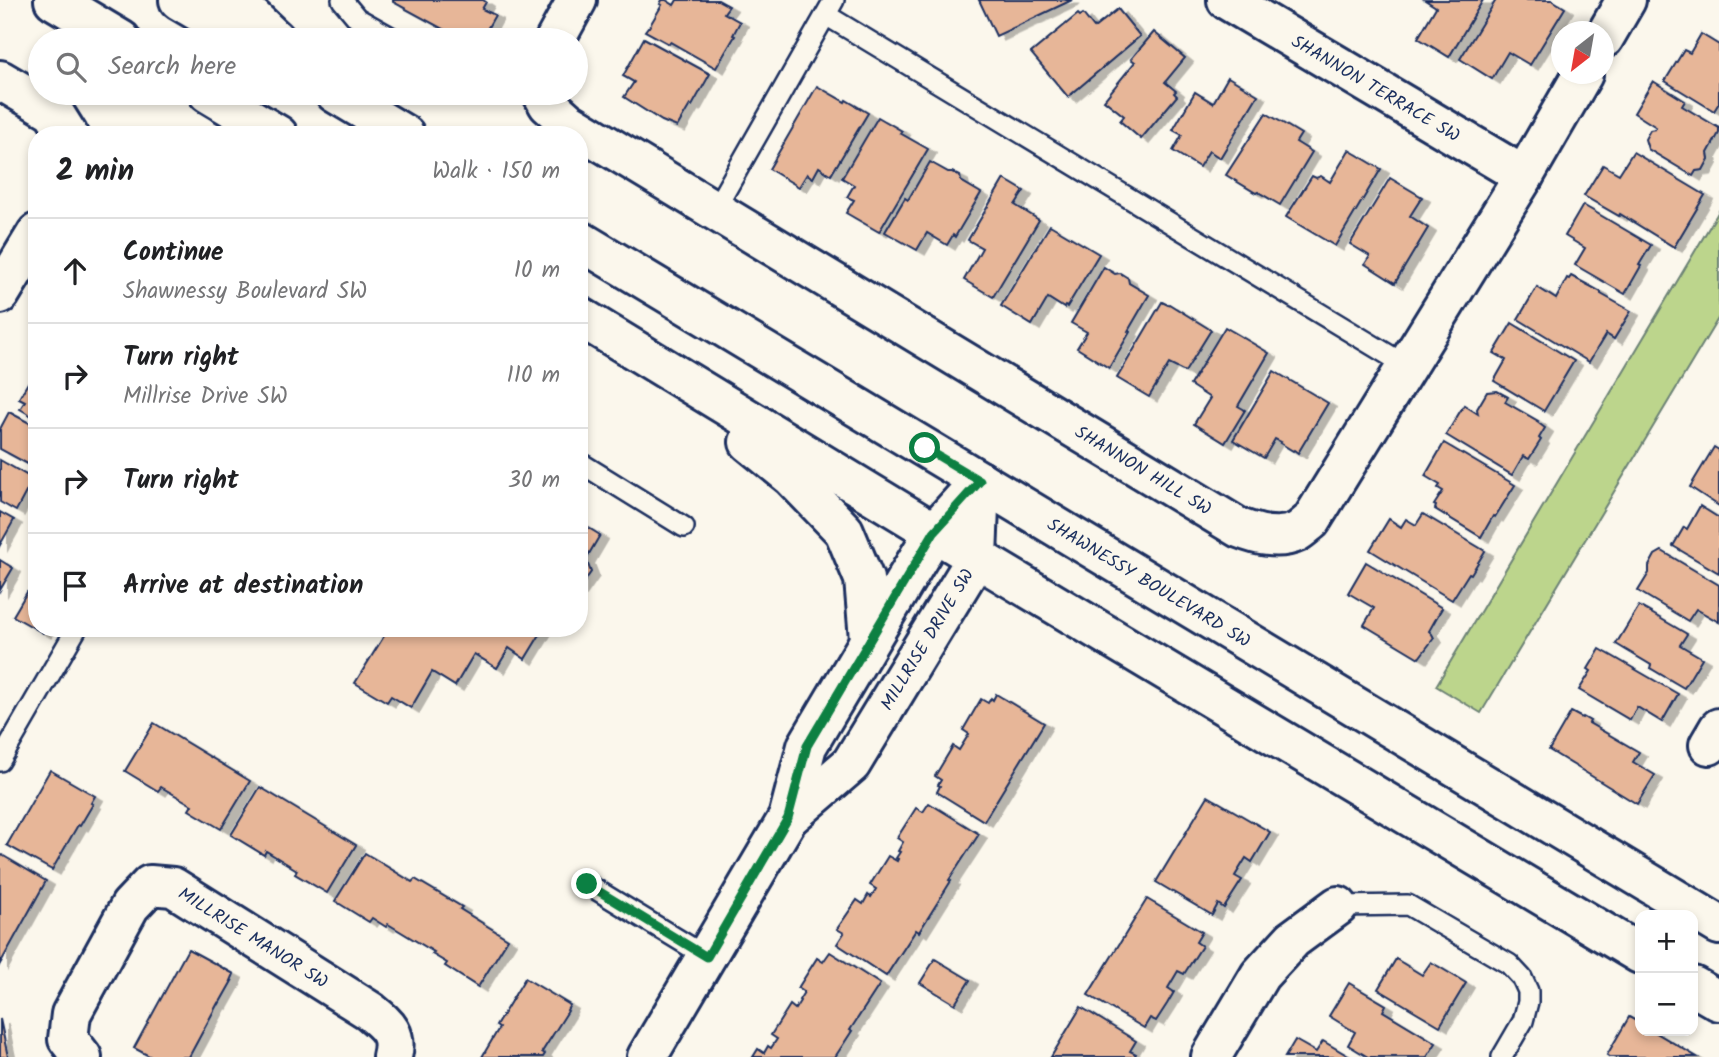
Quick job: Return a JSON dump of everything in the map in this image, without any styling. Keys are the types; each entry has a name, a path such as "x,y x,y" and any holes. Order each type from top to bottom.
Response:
{"street":[{"path":"54,0 101,28"},
{"path":"562,28 577,0"},
{"name":"SHANNON TERRACE SW","path":"1227,0 1524,176"},
{"path":"1614,21 1626,0"},
{"path":"211,4 235,28"},
{"path":"211,4 254,28"},
{"path":"0,80 28,96"},
{"name":"SHANNON HILL SW","path":"588,134 1239,527 1265,536 1278,536 1296,532 1311,521 1524,176 1577,84"},
{"path":"43,105 53,111 62,126"},
{"path":"228,105 263,126"},
{"path":"355,105 390,126"},
{"name":"SHANNON HILL SW","path":"549,105 575,126"},
{"name":"SHAWNESSY BOULEVARD SW","path":"588,245 1719,925"},
{"path":"0,294 28,248"},
{"path":"588,321 934,532 1635,951"},
{"path":"642,353 792,477 844,531 864,579 869,639"},
{"name":"MILLRISE DRIVE SW","path":"647,1057 788,818 807,746 934,532 980,481"},
{"name":"MILLRISE DRIVE SW","path":"788,818 851,764 977,557 980,481"},
{"name":"MILLRISE MANOR SW","path":"82,1057 68,1040 71,1013 130,906 150,885 173,887 370,1011 386,1024 395,1040 393,1057"},
{"path":"1211,1057 1260,975 1293,939 1338,906"},
{"path":"1698,988 1719,1001"}],"lane":[{"path":"342,0 357,18 375,28"},
{"path":"714,211 830,8 1407,366"},
{"path":"588,468 684,527"},
{"path":"0,761 72,637"},
{"path":"587,884 707,957"},
{"path":"1338,906 1408,905 1509,964 1522,978 1528,991 1528,1002 1523,1021 1502,1057"}],"green space":[{"path":"1719,211 1719,317 1481,713 1436,686"}],"building":[{"path":"483,0 486,2 482,9 495,15 488,28 441,28 393,2"},
{"path":"662,0 674,5 677,0 718,0 729,6 724,13 740,22 716,68 645,31 662,5"},
{"path":"979,0 1072,0 996,36"},
{"path":"1425,0 1483,0 1449,57 1418,38 1436,7"},
{"path":"1496,0 1552,0 1565,8 1557,21 1551,21 1551,31 1530,65 1508,52 1492,79 1460,59"},
{"path":"1118,9 1140,36 1068,97 1031,53 1078,14 1083,14 1094,28"},
{"path":"1154,32 1185,58 1165,82 1176,91 1174,93 1177,96 1141,139 1120,121 1124,116 1104,100 1135,62 1131,59"},
{"path":"1701,34 1719,45 1719,103 1714,111 1665,81 1684,50 1690,53"},
{"path":"644,38 710,74 677,127 662,121 624,97 634,82 623,76"},
{"path":"1228,77 1258,95 1220,158 1209,151 1199,167 1173,151 1182,135 1173,130 1195,92 1213,103"},
{"path":"1653,81 1685,101 1682,106 1719,128 1708,153 1709,159 1703,170 1696,171 1693,176 1648,149 1645,139 1650,130 1656,127 1634,113"},
{"path":"817,86 868,113 831,175 819,167 813,178 807,174 799,187 769,169"},
{"path":"1266,113 1301,134 1296,142 1312,152 1280,205 1226,175"},
{"path":"878,117 928,149 879,232 846,213 854,200 847,197 854,185 842,178"},
{"path":"1349,150 1381,169 1335,246 1286,217 1312,176 1321,176 1330,182"},
{"path":"1633,152 1705,195 1674,247 1584,196 1603,165 1619,174"},
{"path":"930,162 960,176 961,181 981,193 955,237 953,235 947,245 927,233 917,250 885,232"},
{"path":"1390,178 1422,197 1410,216 1428,228 1395,283 1365,264 1370,256 1350,244"},
{"path":"1004,179 1024,191 1015,205 1039,220 993,297 964,280 982,248 968,240"},
{"path":"1583,205 1651,245 1625,294 1575,265 1585,248 1565,236"},
{"path":"1050,225 1099,254 1067,307 1064,308 1048,298 1032,325 1001,306"},
{"path":"1104,267 1115,274 1120,273 1128,278 1129,283 1149,295 1109,368 1077,348 1087,332 1071,323"},
{"path":"1571,276 1631,311 1614,339 1606,334 1589,362 1518,319 1537,287 1556,299 1567,278"},
{"path":"1162,302 1211,330 1185,372 1169,364 1149,397 1117,378"},
{"path":"1512,323 1574,361 1544,411 1494,381 1506,360 1494,353"},
{"path":"1225,327 1269,353 1238,406 1245,410 1225,443 1194,424 1210,398 1190,385"},
{"path":"1274,371 1328,403 1298,453 1275,439 1264,458 1233,440"},
{"path":"28,383 28,414 20,409 25,401 19,398"},
{"path":"1497,391 1508,397 1505,402 1545,428 1529,459 1523,456 1512,475 1446,435 1464,405 1478,414 1477,409 1487,392"},
{"path":"9,412 28,422 28,464 0,449 0,429"},
{"path":"1444,443 1515,485 1481,537 1435,509 1434,505 1443,491 1438,488 1440,485 1425,476"},
{"path":"1714,447 1719,450 1719,506 1690,487"},
{"path":"0,460 28,476 28,488 16,511 0,502"},
{"path":"1700,506 1719,518 1719,573 1673,546"},
{"path":"0,512 14,520 0,545"},
{"path":"1423,514 1485,551 1452,600 1370,550 1389,519 1401,527 1406,519 1416,525"},
{"path":"588,528 600,535 588,556"},
{"path":"1662,551 1719,585 1719,622 1696,609 1688,621 1638,591 1649,573 1649,566 1655,555"},
{"path":"0,560 13,568 0,590"},
{"path":"1366,562 1442,608 1429,631 1434,638 1419,658 1364,625 1374,608 1348,593"},
{"path":"27,592 28,592 28,624 13,616"},
{"path":"1639,606 1687,634 1680,645 1702,658 1684,688 1616,644"},
{"path":"383,637 538,637 525,659 509,648 497,668 474,654 455,686 432,672 411,708 391,696 387,702 355,683"},
{"path":"1600,649 1678,694 1662,722 1637,707 1630,720 1579,690"},
{"path":"996,694 1044,723 984,821 937,792 941,780 935,776 953,746 959,750 969,734 963,730 981,699 988,703"},
{"path":"1571,712 1639,752 1633,762 1655,775 1637,804 1549,750"},
{"path":"154,723 250,781 221,829 189,810 192,805 161,787 158,791 125,771"},
{"path":"50,770 95,796 91,803 93,804 52,870 7,845"},
{"path":"260,787 356,845 327,893 295,874 297,870 266,851 264,855 231,835"},
{"path":"1208,796 1270,832 1252,862 1246,858 1235,876 1242,880 1224,908 1218,904 1212,915 1156,882"},
{"path":"929,803 979,834 919,932 916,930 886,976 837,944 844,933 837,929 857,900 863,904 868,895 871,897 876,889 870,885 888,856 897,861 898,859 898,851 903,842 897,838 916,808 923,812"},
{"path":"365,853 412,882 415,879 462,907 460,909 508,939 478,987 445,966 447,963 432,954 434,952 388,924 386,927 372,918 369,922 335,901"},
{"path":"2,855 46,881 0,964 0,858"},
{"path":"1147,899 1202,932 1196,942 1202,946 1184,974 1178,971 1168,988 1174,992 1156,1021 1150,1018 1144,1028 1088,995"},
{"path":"188,949 234,974 232,981 189,1057 151,1057 134,1048"},
{"path":"830,952 880,984 835,1057 753,1057 758,1049 764,1053 768,1046 771,1048 777,1039 771,1035 790,1005 795,1009 800,1001 804,992 798,988 817,958 823,962"},
{"path":"935,959 970,980 955,1004 920,983"},
{"path":"1396,959 1422,975 1431,962 1466,983 1440,1026 1378,989"},
{"path":"525,978 570,1005 542,1052 545,1054 543,1057 482,1057 499,1028 496,1026"},
{"path":"1349,983 1386,1005 1383,1011 1436,1043 1427,1057 1368,1057 1348,1045 1355,1032 1329,1016"},
{"path":"1081,1007 1136,1041 1130,1051 1136,1054 1134,1057 1051,1057"},
{"path":"1629,1017 1635,1020 1635,1036 1661,1036 1697,1057 1610,1057 1607,1055"},
{"path":"0,1019 8,1057 0,1057"},
{"path":"1295,1040 1316,1052 1323,1041 1350,1057 1285,1057"}],"route":[{"path":"587,884 707,957 788,818 807,746 934,532 980,481 925,448"}]}
